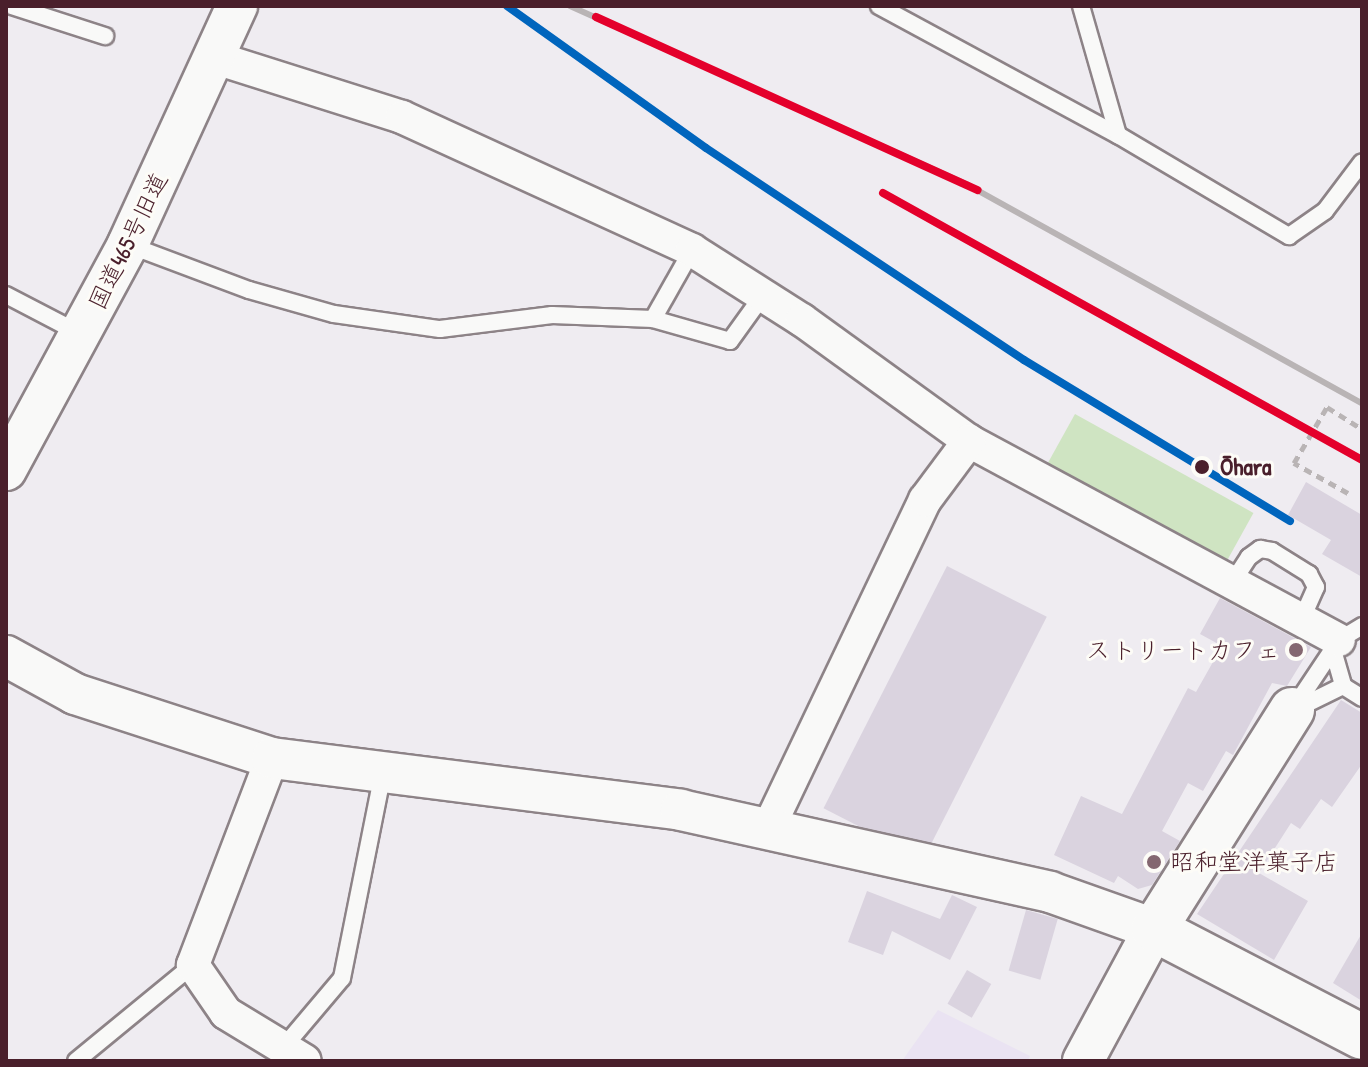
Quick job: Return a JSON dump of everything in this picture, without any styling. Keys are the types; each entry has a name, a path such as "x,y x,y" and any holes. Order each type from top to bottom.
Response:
{"main road":[{"path":"1292,710 1154,929 1362,1037"}],"street":[{"name":"国道465号旧道","path":"6,470 128,244 216,58 237,6"},
{"path":"216,58 402,117 692,250 763,295 969,441 1301,620 1345,639"},
{"path":"768,829 925,500 969,441"},
{"path":"6,656 75,694 272,758 681,810 1050,892 1154,929 1083,1061"},
{"path":"272,758 193,965 226,1013 294,1055"}],"lane":[{"path":"12,6 105,36"},
{"path":"879,6 1118,135 1289,236 1325,211 1362,162"},
{"path":"1081,6 1118,135"},
{"path":"128,244 306,306 440,329 552,315 653,319 730,341 763,295"},
{"path":"653,319 692,250"},
{"path":"6,295 82,334"},
{"path":"1232,583 1249,557 1260,549 1272,551 1309,574 1316,587 1301,620"},
{"path":"1343,686 1345,639"},
{"path":"1292,710 1345,639"},
{"path":"1343,686 1362,698"},
{"path":"1292,710 1343,686"},
{"path":"294,1055 342,978 383,772"},
{"path":"76,1061 193,965"}],"path":[{"path":"1348,493 1294,463 1327,407 1362,429"}],"shaded area":[{"path":"938,1010 1030,1056 1028,1061 902,1061"}],"green space":[{"path":"1075,414 1253,513 1226,562 1048,463"}],"building":[{"path":"1306,482 1362,515 1362,577 1322,554 1331,540 1288,515"},
{"path":"947,566 1047,617 923,859 824,808"},
{"path":"1220,598 1311,647 1287,686 1272,683 1233,755 1226,751 1203,791 1188,783 1162,831 1180,841 1152,885 1138,889 1118,876 1114,883 1054,855 1081,796 1122,814 1188,688 1196,692 1222,646 1200,634"},
{"path":"1341,700 1362,713 1362,764 1332,807 1321,799 1300,829 1291,823 1259,873 1308,901 1274,960 1197,914"},
{"path":"867,891 940,919 952,895 977,907 950,960 892,931 883,955 848,942"},
{"path":"1026,910 1058,919 1040,980 1009,971"},
{"path":"1362,933 1362,1001 1333,983"},
{"path":"967,970 991,984 972,1018 948,1004"}],"railway":[{"path":"570,6 968,185 1362,403"}],"transit line":[{"path":"507,6 706,148 1024,360 1290,521"},
{"path":"596,17 978,190"},
{"path":"883,193 1362,460"}],"place":[{"name":"Ōhara","path":"1202,467"},
{"name":"ストリートカフェ","path":"1296,650"},
{"name":"昭和堂洋菓子店","path":"1154,862"}]}
